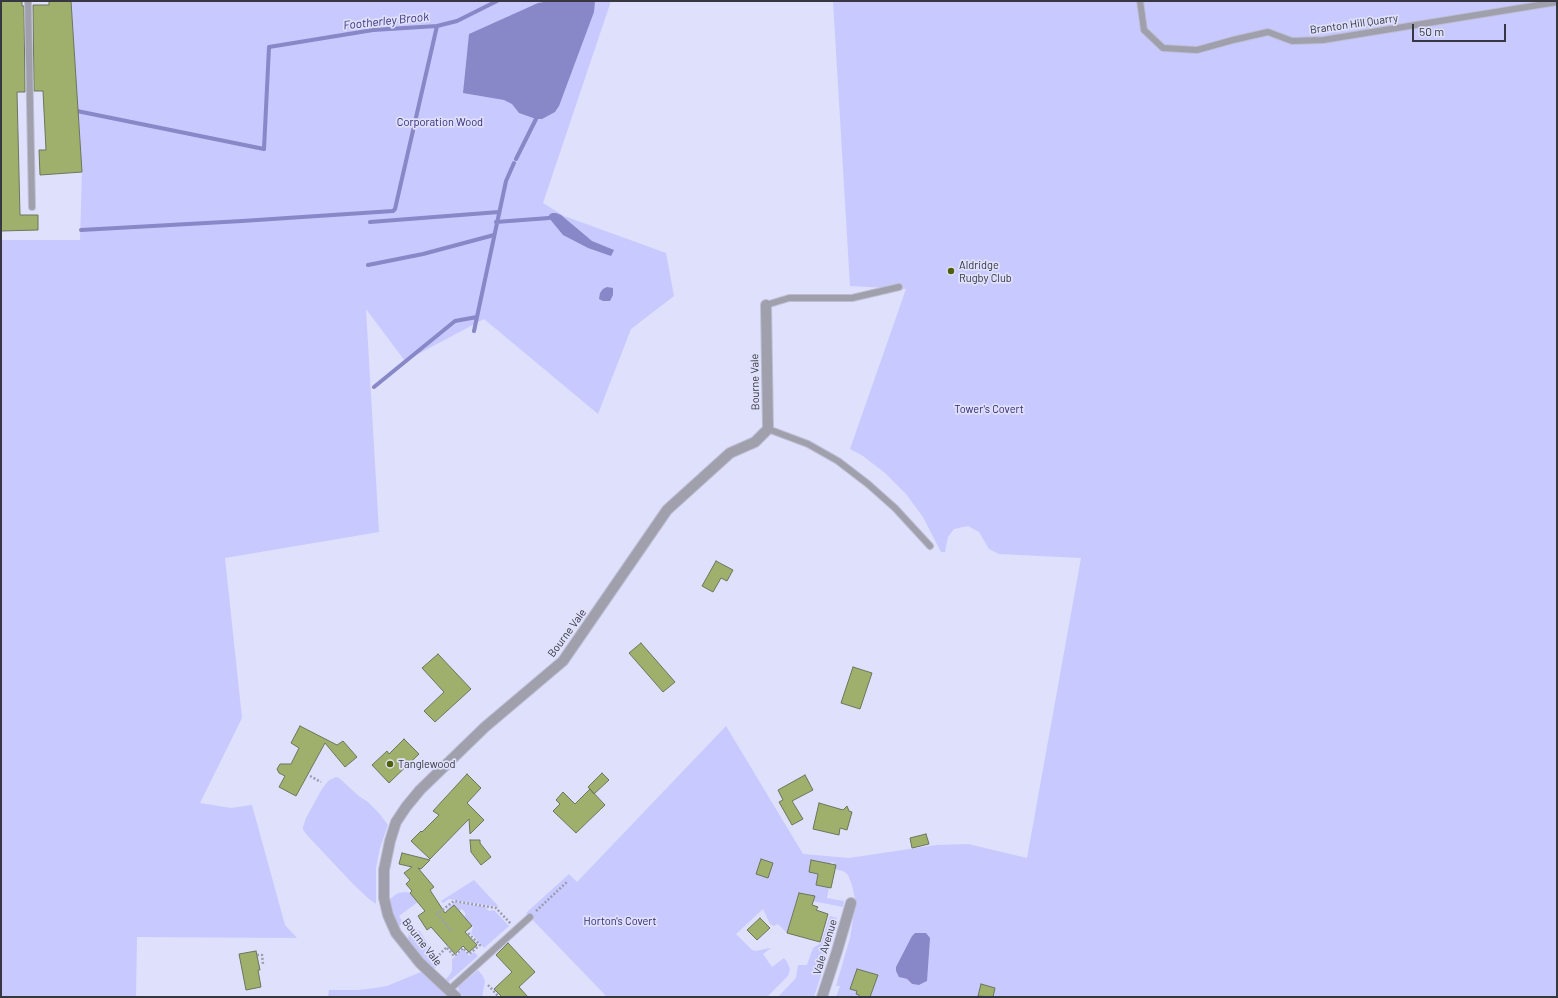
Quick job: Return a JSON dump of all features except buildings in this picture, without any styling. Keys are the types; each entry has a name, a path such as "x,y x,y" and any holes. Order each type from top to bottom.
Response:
{"street":[{"name":"Bourne Vale","path":"452,994 420,963 396,933 388,915 384,898 384,870 387,850 396,822 420,790 486,727 563,661 667,510 730,453 755,442 768,429 766,305"},
{"name":"Vale Avenue","path":"822,997 838,951 851,903"}],"lane":[{"path":"28,1 32,208"},
{"name":"Branton Hill Quarry","path":"1140,1 1144,30 1163,48 1197,50 1268,32 1292,41 1323,40 1557,2"},
{"path":"766,305 789,298 852,298 899,287"},
{"path":"768,429 808,444 838,461 868,484 889,503 930,546"},
{"path":"452,994 530,916"}],"path":[{"path":"310,776 321,782"},
{"path":"530,916 568,882"},
{"path":"452,930 437,914 454,901 496,908 512,925"},
{"path":"439,955 447,947 454,956 463,948 469,954 480,945 468,932"},
{"path":"257,956 262,955 263,964"},
{"path":"488,985 499,997"}],"green space":[{"name":"Corporation Wood","path":"71,1 611,1 543,203 564,216 666,253 674,296 631,329 598,414 484,319 405,361 366,309 379,532 225,558 242,718 200,803 231,808 252,805 285,925 297,938 137,937 136,997 1,997 1,240 80,240 82,172"},
{"path":"833,1 1557,1 1557,997 836,997 840,986 836,986 850,938 853,919 853,904 855,899 848,875 843,871 835,869 835,865 831,862 830,864 809,872 818,874 816,884 829,888 827,898 844,901 843,907 797,898 787,933 778,924 774,926 770,924 763,909 736,934 752,950 756,951 771,948 763,954 772,967 784,958 787,962 790,969 788,976 767,997 607,997 526,913 569,874 577,882 726,726 803,854 849,858 936,845 968,844 1027,858 1081,558 999,554 989,549 979,532 968,526 954,529 948,537 945,552 941,552 923,517 906,494 885,473 863,456 850,449 906,289 850,286","holes":["915,933 923,934 926,982 919,985 911,984 907,979 901,978"]},
{"path":"336,777 368,802 388,825 380,848 376,868 376,904 353,884 303,829 306,818 322,789 328,781"},
{"path":"474,880 499,907 449,899 443,903 441,901"},
{"path":"398,893 410,893 418,902 399,916 404,924 397,926 387,901"},
{"path":"455,902 485,907 489,911 494,910 509,926 484,948 471,933 473,927 464,917 466,914 462,909 459,911 454,905 447,911 446,910"},
{"path":"830,916 837,918 814,997 778,997 796,978 798,965 807,965 813,948 821,943"},
{"path":"413,929 420,931 438,961 438,965 435,968 431,969 408,940 409,932"},
{"path":"464,950 469,956 474,952 478,956 447,983 443,981 452,971 452,959"},
{"path":"478,970 483,976 485,982 482,997 464,997 459,992 458,987"},
{"path":"424,972 451,997 328,997 329,990 358,990 387,986"}],"shaded area":[{"path":"550,1 595,1 594,12 559,106 555,112 542,119 536,119 519,113 512,104 504,100 463,93 469,34 538,3"},
{"path":"552,213 561,215 592,241 614,250 611,256 588,248 563,235 549,218 549,215"},
{"path":"607,287 613,288 613,295 610,301 603,301 599,299 600,293"},
{"path":"915,933 926,933 930,938 927,981 919,985 912,984 907,979 899,977 896,971 896,967"}],"waterway":[{"name":"Footherley Brook","path":"77,111 264,149 269,47 373,30 437,26 457,21 497,1"},
{"path":"81,230 393,211 395,209 437,26"},
{"path":"516,159 536,119"},
{"path":"474,331 506,181 514,163"},
{"path":"370,222 499,212"},
{"path":"496,222 549,218"},
{"path":"368,265 423,254 494,235"},
{"path":"374,387 455,321 477,317"}],"place":[{"name":"Aldridge Rugby Club","path":"951,271"},
{"name":"Tanglewood","path":"390,764"}],"park label":[{"name":"Tower's Covert","path":"989,409"},
{"name":"Horton's Covert","path":"620,921"}]}
